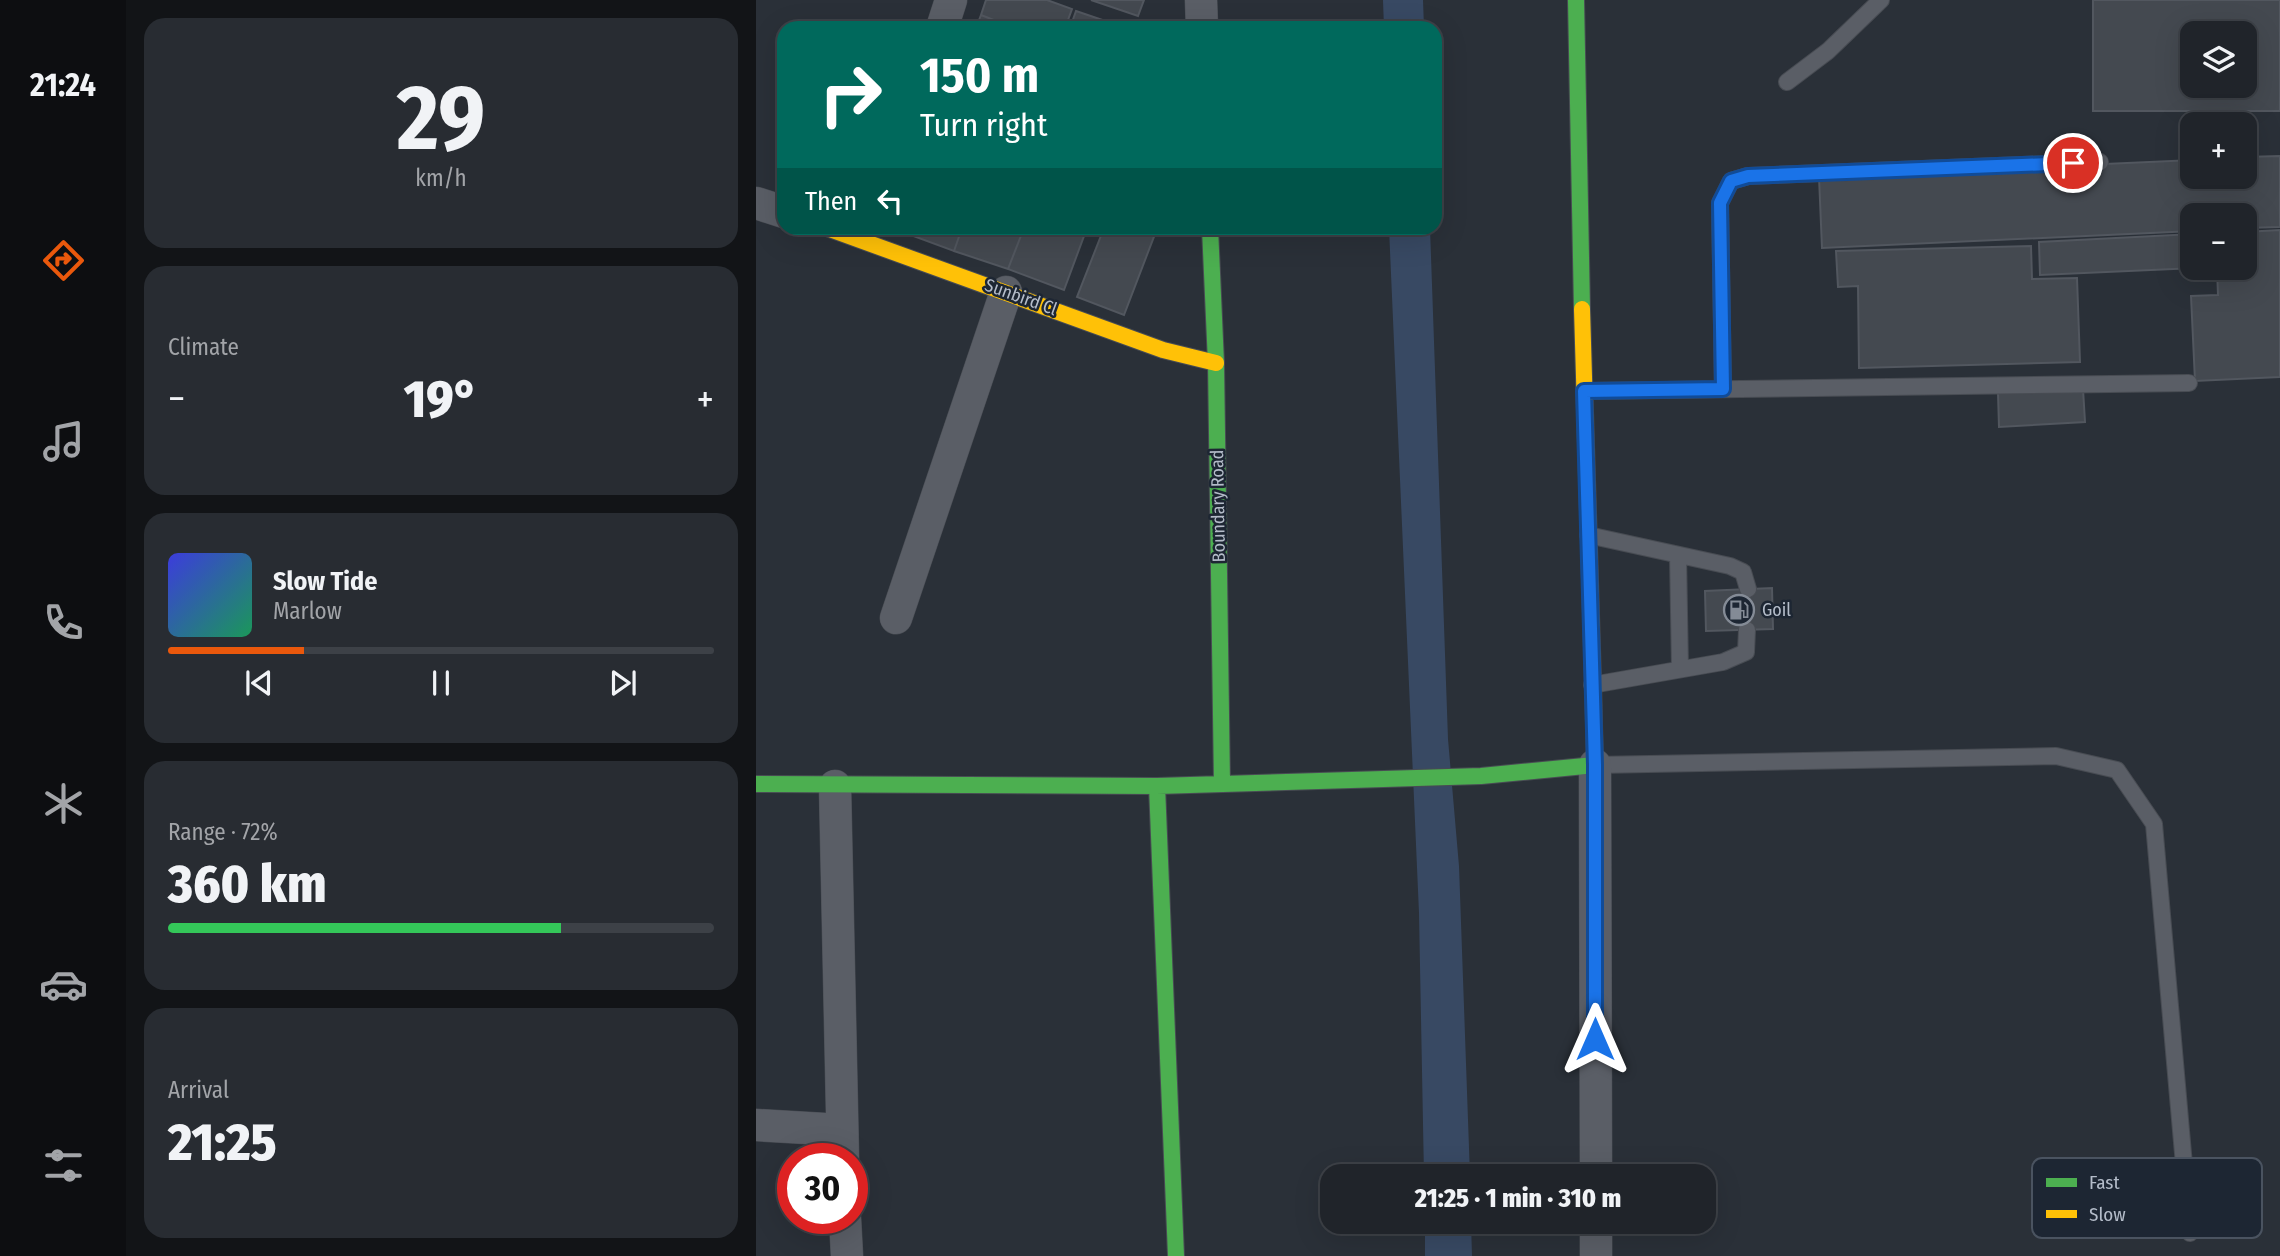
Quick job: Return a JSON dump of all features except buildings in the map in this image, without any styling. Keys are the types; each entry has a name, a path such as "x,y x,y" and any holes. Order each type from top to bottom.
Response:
{"street":[{"path":"944,21 951,0"},
{"path":"1201,0 1202,21"},
{"path":"1576,0 1595,765 1596,1164"},
{"path":"756,203 777,210"},
{"name":"Sunbird Cl","path":"871,235 1006,292 1163,349 1216,363"},
{"name":"Boundary Road","path":"1210,235 1216,363 1222,784"},
{"path":"896,618 1006,292"},
{"path":"756,784 1157,786 1481,776 1595,765"},
{"path":"835,786 842,1143"},
{"path":"1157,786 1176,1256"},
{"path":"756,1125 837,1143"},
{"path":"846,1234 847,1256"},
{"path":"1596,1234 1596,1256"}],"lane":[{"path":"1787,82 1828,51 1881,0"},
{"path":"1723,389 1720,203 1731,181 1748,176 2100,162"},
{"path":"1584,391 2189,383"},
{"path":"1588,535 1730,566 1743,572 1748,589"},
{"path":"1678,555 1680,669"},
{"path":"1592,685 1723,662 1746,652 1747,630"},
{"path":"1595,765 2056,756 2117,771 2154,824 2183,1158"}],"water":[{"path":"1383,0 1423,0 1424,21 1384,21"},
{"path":"1389,235 1430,235 1448,739 1459,866 1470,1164 1424,1164 1419,913"},
{"path":"1425,1234 1471,1234 1472,1256 1425,1256"}],"traffic: fast":[{"path":"1576,0 1582,309"},
{"path":"1210,235 1216,363 1222,784"},
{"path":"756,784 1157,786 1481,776 1595,765 1593,682"},
{"path":"1157,786 1176,1256"}],"traffic: slow":[{"path":"846,235 1163,350 1216,363"},
{"path":"1582,309 1593,682"}],"place":[{"name":"Goil","path":"1739,610"}],"route":[{"path":"1595,1039 1595,765 1584,391 1723,389 1720,203 1731,181 1748,176 2073,163"}]}
